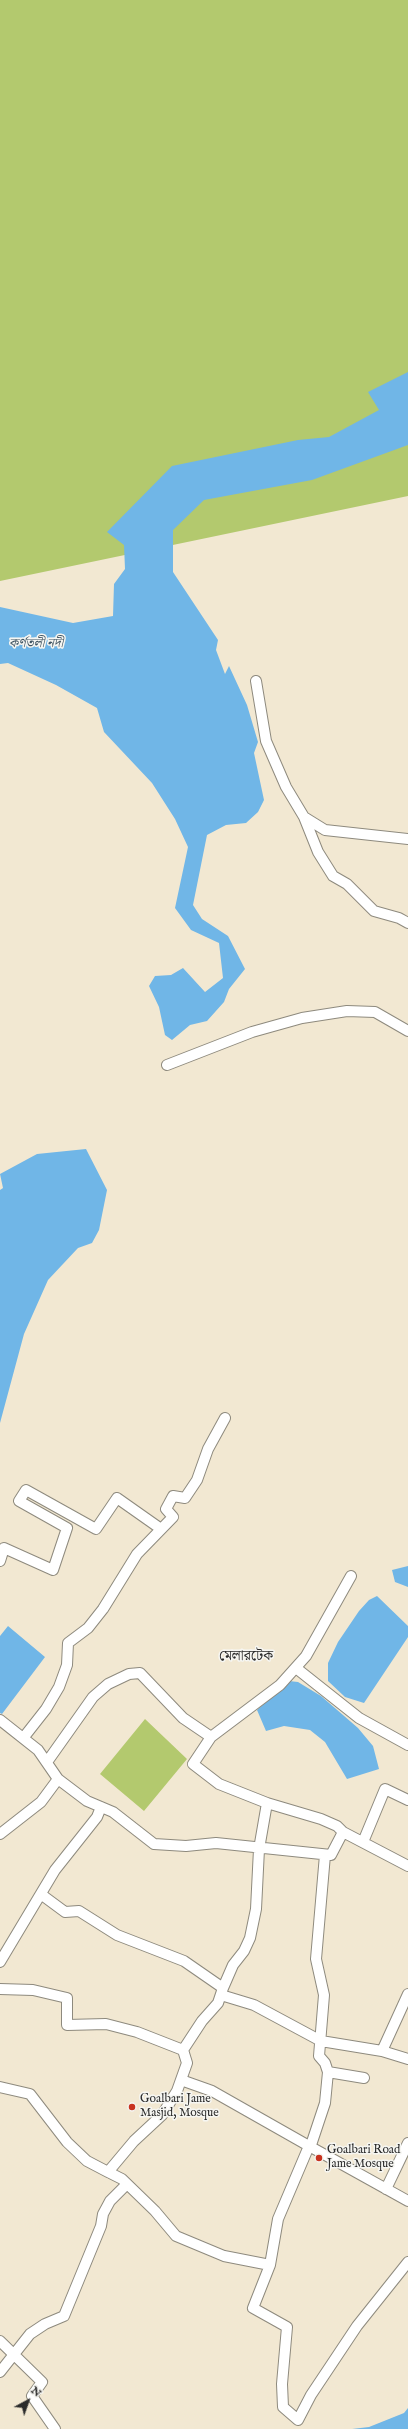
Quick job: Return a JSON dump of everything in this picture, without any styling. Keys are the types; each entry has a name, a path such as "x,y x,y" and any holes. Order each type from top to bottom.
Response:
{"street":[{"path":"256,681 266,741 286,787 304,817 318,852 333,876 347,884 374,911 399,918 408,923"},
{"path":"304,817 325,830 408,838"},
{"path":"167,1065 252,1032 302,1018 347,1010 375,1012 408,1031"},
{"path":"24,1737 46,1709 59,1687 67,1665 68,1643 88,1628 103,1609 137,1554 173,1518 166,1509 173,1496 185,1498 197,1480 208,1448 225,1418"},
{"path":"0,1560 4,1548 53,1570 67,1528 19,1502 26,1490 96,1529 116,1498 161,1529"},
{"path":"351,1576 330,1617 306,1656 296,1668 280,1685 211,1737 193,1764 220,1784 267,1803 321,1819 337,1826 343,1832 408,1866"},
{"path":"296,1668 359,1718 408,1745"},
{"path":"47,1762 93,1697 108,1684 130,1674 140,1673 183,1718 211,1737"},
{"path":"0,1720 24,1737 38,1750 58,1779 87,1801 113,1812 154,1844 186,1846 216,1843 259,1849 331,1855 343,1832"},
{"path":"0,1834 41,1802 58,1779"},
{"path":"363,1842 385,1789 408,1800"},
{"path":"183,2050 202,2021 218,2003 233,1965 244,1951 250,1938 256,1909 259,1849 267,1803"},
{"path":"0,1962 42,1895 54,1870 97,1817 101,1807"},
{"path":"325,1854 316,1959 324,1995 319,2056 325,2063 328,2072 325,2103 309,2146 278,2219 270,2265 253,2308 287,2327 282,2384 283,2407 298,2420 311,2395 358,2326 408,2262"},
{"path":"42,1895 65,1912 79,1911 117,1935 184,1961 222,1992 254,2005 321,2040 382,2051 408,2059"},
{"path":"0,1989 33,1990 67,1998 66,2025 106,2024 138,2032 183,2050"},
{"path":"382,2051 408,1994"},
{"path":"108,2172 134,2141 162,2115 177,2091 187,2063 183,2050"},
{"path":"328,2072 364,2078"},
{"path":"181,2080 212,2091 408,2201"},
{"path":"0,2087 30,2094 67,2142 87,2161 127,2184 176,2236 224,2256 270,2265"},
{"path":"386,2189 408,2143"},
{"path":"0,2372 30,2334 45,2324 64,2316 102,2226 103,2214 110,2201 127,2184"},
{"path":"0,2341 42,2382 32,2396 55,2429"}],"green space":[{"path":"0,0 408,0 408,496 0,581"},
{"path":"145,1719 187,1759 144,1811 100,1774"}],"water":[{"name":"কর্ণতলী নদী","path":"408,372 408,445 312,480 204,500 173,530 173,572 218,640 216,650 225,674 229,666 247,705 258,742 254,753 264,800 258,812 246,823 226,825 207,835 193,905 202,919 228,936 245,969 229,989 224,1002 207,1021 190,1025 172,1040 165,1035 159,1007 149,986 155,976 171,975 183,968 205,992 223,978 219,943 191,930 175,908 188,847 175,819 152,783 104,732 97,708 56,685 8,663 0,664 0,607 73,623 113,616 114,584 125,569 124,545 107,532 172,466 298,440 329,437 379,410 368,392"},
{"path":"86,1149 107,1190 99,1230 92,1243 78,1248 48,1280 24,1334 0,1423 0,1190 3,1188 0,1174 37,1154"},
{"path":"408,1566 408,1587 395,1582 392,1570"},
{"path":"377,1596 408,1626 408,1637 364,1703 345,1697 328,1681 328,1663 338,1642 359,1611 369,1600"},
{"path":"8,1626 45,1657 2,1714 0,1713 0,1636"},
{"path":"289,1681 298,1682 321,1696 358,1728 373,1746 379,1769 347,1779 325,1742 310,1730 284,1726 266,1731 257,1710"},
{"path":"408,2408 408,2429 352,2429 369,2427 404,2413"}],"place":[{"name":"Goalbari Jame Masjid, Mosque","path":"132,2107"},
{"name":"Goalbari Road Jame Mosque","path":"319,2158"}],"district":[{"name":"মেলারটেক","path":"246,1657"}]}
